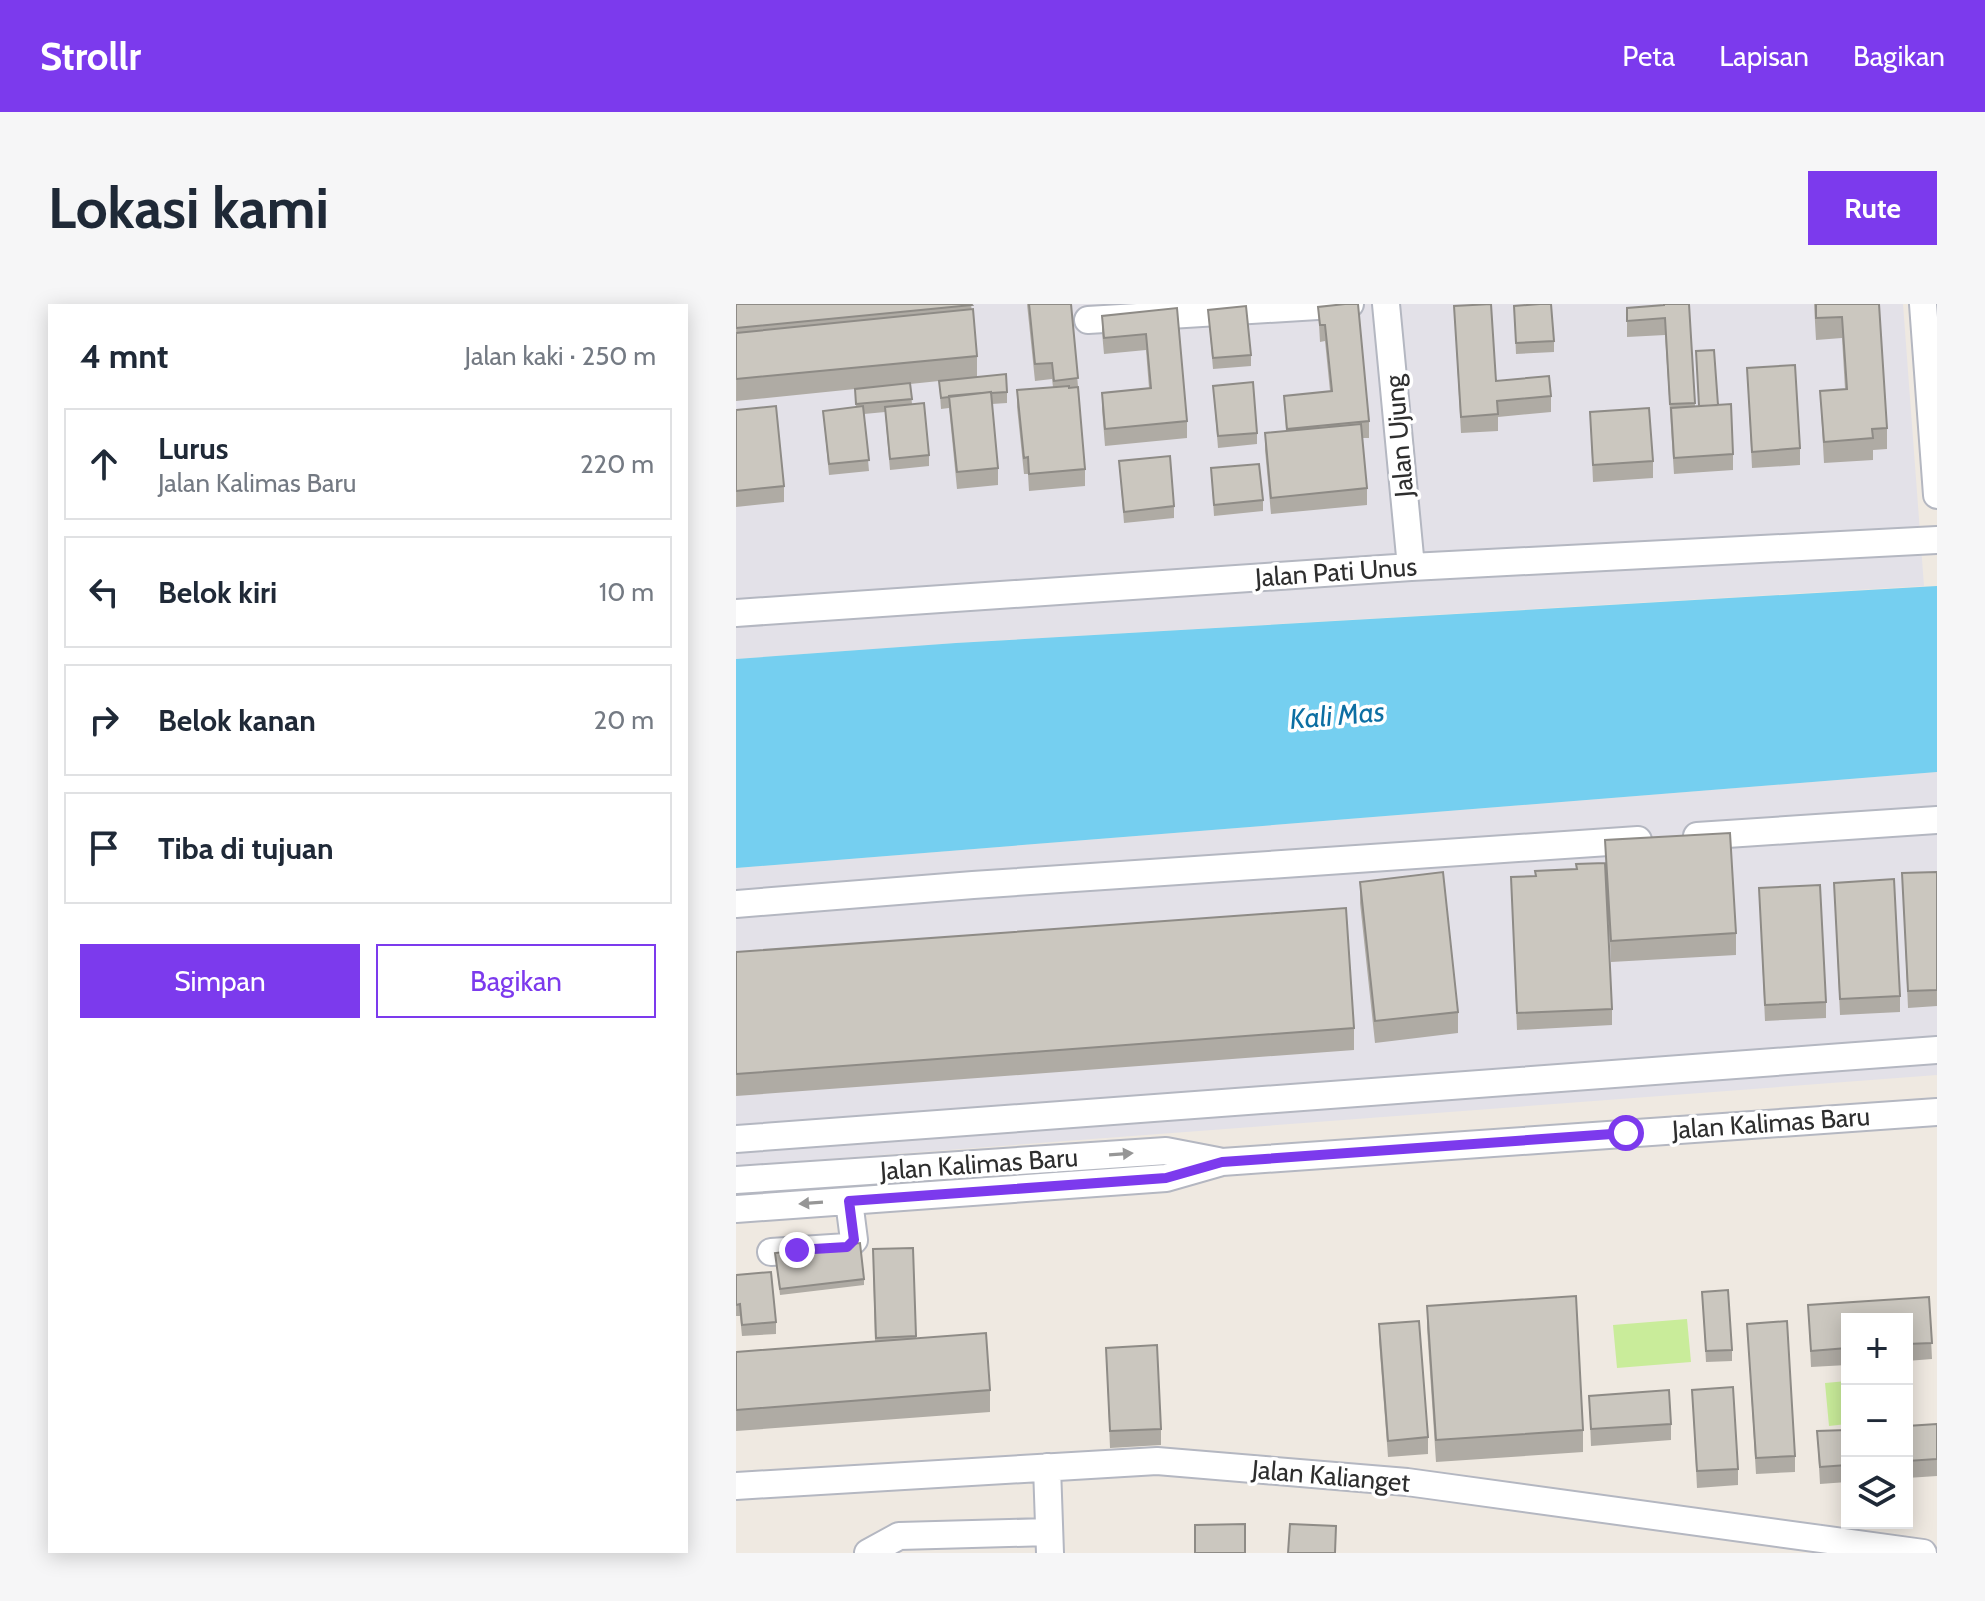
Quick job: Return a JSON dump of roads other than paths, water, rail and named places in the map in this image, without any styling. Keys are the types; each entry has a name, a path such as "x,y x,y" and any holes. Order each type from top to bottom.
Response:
{"street":[{"path":"1088,320 1350,304"},
{"name":"Jalan Ujung","path":"1386,304 1411,567"},
{"path":"1928,314 1937,495"},
{"name":"Jalan Pati Unus","path":"736,613 1411,567 1937,540"},
{"path":"736,904 973,885 1937,820"},
{"path":"736,1139 1937,1050"},
{"name":"Jalan Kalimas Baru","path":"736,1209 1166,1178 1222,1162 1937,1112"},
{"name":"Jalan Kalimas Baru","path":"736,1180 1166,1151 1222,1162"},
{"path":"771,1252 851,1245 854,1240 849,1201"},
{"name":"Jalan Kalianget","path":"736,1486 1157,1461 1407,1482 1923,1553"},
{"path":"868,1553 899,1536 1050,1543 1047,1467"}],"water":[{"name":"Kali Mas","path":"1937,586 1937,772 736,868 736,659 956,643"}]}
